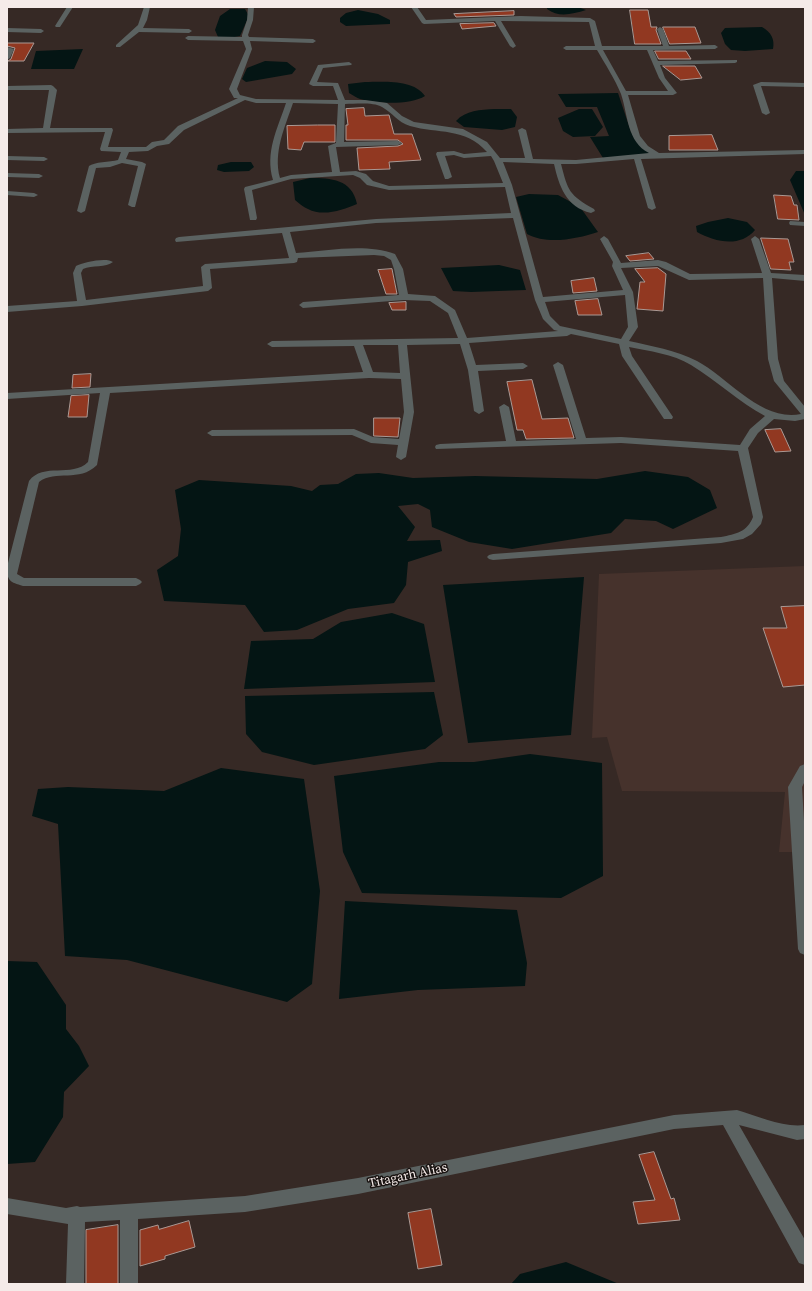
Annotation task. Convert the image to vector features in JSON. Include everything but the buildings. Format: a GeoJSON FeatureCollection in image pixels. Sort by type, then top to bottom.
{"type":"FeatureCollection","features":[{"type":"Feature","properties":{"kind":"street"},"geometry":{"type":"LineString","coordinates":[[58,26],[70,7]]}},
{"type":"Feature","properties":{"kind":"street"},"geometry":{"type":"LineString","coordinates":[[118,46],[138,30],[146,18],[147,7]]}},
{"type":"Feature","properties":{"kind":"street"},"geometry":{"type":"LineString","coordinates":[[251,7],[250,20],[245,35],[249,49],[233,89],[237,96],[256,101],[342,101],[384,105],[399,118],[412,124],[460,131],[484,144],[495,157],[508,185],[539,300],[546,317],[557,328],[676,355],[694,363],[755,407],[772,416],[795,418],[805,416]]}},
{"type":"Feature","properties":{"kind":"street"},"geometry":{"type":"LineString","coordinates":[[414,7],[424,22],[497,19],[592,21],[599,48],[624,93],[636,136],[645,148],[658,155]]}},
{"type":"Feature","properties":{"kind":"street"},"geometry":{"type":"LineString","coordinates":[[497,19],[513,46]]}},
{"type":"Feature","properties":{"kind":"street"},"geometry":{"type":"LineString","coordinates":[[660,29],[667,48]]}},
{"type":"Feature","properties":{"kind":"street"},"geometry":{"type":"LineString","coordinates":[[7,30],[41,31]]}},
{"type":"Feature","properties":{"kind":"street"},"geometry":{"type":"LineString","coordinates":[[138,30],[188,35],[196,41],[313,40]]}},
{"type":"Feature","properties":{"kind":"street"},"geometry":{"type":"LineString","coordinates":[[566,48],[715,47]]}},
{"type":"Feature","properties":{"kind":"street"},"geometry":{"type":"LineString","coordinates":[[624,93],[673,93],[662,78],[649,48]]}},
{"type":"Feature","properties":{"kind":"street"},"geometry":{"type":"LineString","coordinates":[[7,49],[11,49],[7,58]]}},
{"type":"Feature","properties":{"kind":"street"},"geometry":{"type":"LineString","coordinates":[[655,63],[735,62]]}},
{"type":"Feature","properties":{"kind":"street"},"geometry":{"type":"LineString","coordinates":[[340,144],[342,101],[336,84],[313,84],[320,66],[349,64]]}},
{"type":"Feature","properties":{"kind":"street"},"geometry":{"type":"LineString","coordinates":[[766,113],[757,85],[805,85]]}},
{"type":"Feature","properties":{"kind":"street"},"geometry":{"type":"LineString","coordinates":[[7,88],[51,87],[53,90],[46,130]]}},
{"type":"Feature","properties":{"kind":"street"},"geometry":{"type":"LineString","coordinates":[[7,131],[109,130],[104,149],[148,149],[155,144],[166,142],[181,128],[244,98]]}},
{"type":"Feature","properties":{"kind":"street"},"geometry":{"type":"LineString","coordinates":[[277,180],[273,166],[276,148],[290,102]]}},
{"type":"Feature","properties":{"kind":"street"},"geometry":{"type":"LineString","coordinates":[[522,130],[530,161]]}},
{"type":"Feature","properties":{"kind":"street"},"geometry":{"type":"LineString","coordinates":[[336,174],[332,146],[340,144],[398,143]]}},
{"type":"Feature","properties":{"kind":"street"},"geometry":{"type":"LineString","coordinates":[[121,161],[126,150]]}},
{"type":"Feature","properties":{"kind":"street"},"geometry":{"type":"LineString","coordinates":[[448,177],[440,154],[454,153],[464,156],[495,157],[530,161],[576,162],[658,155],[805,152]]}},
{"type":"Feature","properties":{"kind":"street"},"geometry":{"type":"LineString","coordinates":[[637,157],[652,208]]}},
{"type":"Feature","properties":{"kind":"street"},"geometry":{"type":"LineString","coordinates":[[7,158],[44,159]]}},
{"type":"Feature","properties":{"kind":"street"},"geometry":{"type":"LineString","coordinates":[[81,211],[93,166],[110,165],[121,161],[142,164],[132,205]]}},
{"type":"Feature","properties":{"kind":"street"},"geometry":{"type":"LineString","coordinates":[[557,162],[564,192],[574,201],[591,211]]}},
{"type":"Feature","properties":{"kind":"street"},"geometry":{"type":"LineString","coordinates":[[253,218],[248,189],[291,177],[353,173],[363,176],[370,183],[389,188],[508,185]]}},
{"type":"Feature","properties":{"kind":"street"},"geometry":{"type":"LineString","coordinates":[[7,175],[39,176]]}},
{"type":"Feature","properties":{"kind":"street"},"geometry":{"type":"LineString","coordinates":[[7,193],[34,195]]}},
{"type":"Feature","properties":{"kind":"street"},"geometry":{"type":"LineString","coordinates":[[179,240],[237,236],[384,221],[516,215]]}},
{"type":"Feature","properties":{"kind":"street"},"geometry":{"type":"LineString","coordinates":[[793,224],[805,224]]}},
{"type":"Feature","properties":{"kind":"street"},"geometry":{"type":"LineString","coordinates":[[7,308],[82,303],[208,288],[205,268],[294,260],[285,230]]}},
{"type":"Feature","properties":{"kind":"street"},"geometry":{"type":"LineString","coordinates":[[604,239],[617,262],[616,266],[629,292],[633,327],[623,343],[627,356],[668,417]]}},
{"type":"Feature","properties":{"kind":"street"},"geometry":{"type":"LineString","coordinates":[[756,239],[767,275],[773,359],[779,381],[805,413]]}},
{"type":"Feature","properties":{"kind":"street"},"geometry":{"type":"LineString","coordinates":[[293,256],[374,252],[392,255],[396,260],[404,297]]}},
{"type":"Feature","properties":{"kind":"street"},"geometry":{"type":"LineString","coordinates":[[82,303],[77,273],[79,268],[85,265],[109,262]]}},
{"type":"Feature","properties":{"kind":"street"},"geometry":{"type":"LineString","coordinates":[[616,266],[658,263],[664,264],[689,277],[767,275],[805,278]]}},
{"type":"Feature","properties":{"kind":"street"},"geometry":{"type":"LineString","coordinates":[[539,300],[629,292]]}},
{"type":"Feature","properties":{"kind":"street"},"geometry":{"type":"LineString","coordinates":[[303,305],[404,297],[432,298],[452,312],[473,368],[479,411]]}},
{"type":"Feature","properties":{"kind":"street"},"geometry":{"type":"LineString","coordinates":[[272,344],[464,341],[578,332]]}},
{"type":"Feature","properties":{"kind":"street"},"geometry":{"type":"LineString","coordinates":[[357,342],[369,375]]}},
{"type":"Feature","properties":{"kind":"street"},"geometry":{"type":"LineString","coordinates":[[401,457],[409,412],[402,343]]}},
{"type":"Feature","properties":{"kind":"street"},"geometry":{"type":"LineString","coordinates":[[473,368],[523,366]]}},
{"type":"Feature","properties":{"kind":"street"},"geometry":{"type":"LineString","coordinates":[[558,366],[582,442]]}},
{"type":"Feature","properties":{"kind":"street"},"geometry":{"type":"LineString","coordinates":[[7,396],[369,375],[405,376]]}},
{"type":"Feature","properties":{"kind":"street"},"geometry":{"type":"LineString","coordinates":[[106,390],[91,467],[82,471],[41,476],[34,481],[11,574],[13,578],[23,582],[136,582]]}},
{"type":"Feature","properties":{"kind":"street"},"geometry":{"type":"LineString","coordinates":[[504,407],[512,444]]}},
{"type":"Feature","properties":{"kind":"street"},"geometry":{"type":"LineString","coordinates":[[493,557],[720,540],[749,533],[756,526],[758,517],[744,448],[754,432],[772,416]]}},
{"type":"Feature","properties":{"kind":"street"},"geometry":{"type":"LineString","coordinates":[[212,433],[354,432],[371,440],[403,442]]}},
{"type":"Feature","properties":{"kind":"street"},"geometry":{"type":"LineString","coordinates":[[440,447],[621,440],[744,448]]}},
{"type":"Feature","properties":{"kind":"street"},"geometry":{"type":"LineString","coordinates":[[805,769],[795,787],[805,949]]}},
{"type":"Feature","properties":{"kind":"street","name":"Titagarh Alias"},"geometry":{"type":"LineString","coordinates":[[7,1206],[66,1216],[76,1214],[245,1204],[343,1188],[674,1122],[737,1117],[786,1131],[797,1133],[805,1132]]}},
{"type":"Feature","properties":{"kind":"street"},"geometry":{"type":"LineString","coordinates":[[727,1118],[805,1257]]}},
{"type":"Feature","properties":{"kind":"street"},"geometry":{"type":"LineString","coordinates":[[129,1211],[129,1284]]}},
{"type":"Feature","properties":{"kind":"street"},"geometry":{"type":"LineString","coordinates":[[75,1284],[76,1214]]}},
{"type":"Feature","properties":{"kind":"shaded area"},"geometry":{"type":"Polygon","coordinates":[[[547,7],[578,7],[586,10],[571,14],[556,14],[547,9],[547,7]]]}},
{"type":"Feature","properties":{"kind":"shaded area"},"geometry":{"type":"Polygon","coordinates":[[[230,9],[245,9],[249,16],[240,36],[229,38],[218,37],[215,30],[220,16],[230,9]]]}},
{"type":"Feature","properties":{"kind":"shaded area"},"geometry":{"type":"Polygon","coordinates":[[[358,10],[378,14],[390,20],[390,24],[346,26],[340,22],[340,18],[346,13],[358,10]]]}},
{"type":"Feature","properties":{"kind":"shaded area"},"geometry":{"type":"Polygon","coordinates":[[[762,27],[772,36],[773,49],[745,51],[731,50],[725,44],[721,33],[725,28],[762,27]]]}},
{"type":"Feature","properties":{"kind":"shaded area"},"geometry":{"type":"Polygon","coordinates":[[[83,49],[74,69],[31,69],[36,51],[83,49]]]}},
{"type":"Feature","properties":{"kind":"shaded area"},"geometry":{"type":"Polygon","coordinates":[[[265,61],[287,62],[296,69],[292,74],[246,82],[242,79],[247,68],[265,61]]]}},
{"type":"Feature","properties":{"kind":"shaded area"},"geometry":{"type":"Polygon","coordinates":[[[365,82],[406,84],[420,91],[425,96],[411,101],[384,103],[360,99],[349,93],[348,84],[365,82]]]}},
{"type":"Feature","properties":{"kind":"shaded area"},"geometry":{"type":"Polygon","coordinates":[[[618,93],[631,132],[653,154],[603,158],[590,137],[609,136],[597,107],[566,107],[558,94],[618,93]]]}},
{"type":"Feature","properties":{"kind":"shaded area"},"geometry":{"type":"Polygon","coordinates":[[[511,109],[517,117],[515,127],[502,130],[464,127],[456,121],[460,117],[469,113],[479,110],[511,109]]]}},
{"type":"Feature","properties":{"kind":"shaded area"},"geometry":{"type":"Polygon","coordinates":[[[579,109],[592,109],[603,127],[595,136],[573,137],[563,131],[558,118],[579,109]]]}},
{"type":"Feature","properties":{"kind":"shaded area"},"geometry":{"type":"Polygon","coordinates":[[[231,162],[251,162],[254,167],[249,171],[224,172],[217,170],[218,165],[231,162]]]}},
{"type":"Feature","properties":{"kind":"shaded area"},"geometry":{"type":"Polygon","coordinates":[[[796,171],[805,171],[805,215],[790,180],[796,171]]]}},
{"type":"Feature","properties":{"kind":"shaded area"},"geometry":{"type":"Polygon","coordinates":[[[310,178],[340,182],[350,189],[357,204],[326,213],[306,208],[295,200],[293,182],[310,178]]]}},
{"type":"Feature","properties":{"kind":"shaded area"},"geometry":{"type":"Polygon","coordinates":[[[529,194],[558,195],[580,207],[598,232],[562,240],[544,239],[527,234],[516,197],[529,194]]]}},
{"type":"Feature","properties":{"kind":"shaded area"},"geometry":{"type":"Polygon","coordinates":[[[728,218],[747,222],[755,230],[749,236],[742,239],[727,242],[704,236],[697,232],[696,226],[728,218]]]}},
{"type":"Feature","properties":{"kind":"shaded area"},"geometry":{"type":"Polygon","coordinates":[[[499,265],[520,270],[526,290],[471,292],[453,291],[441,268],[499,265]]]}},
{"type":"Feature","properties":{"kind":"shaded area"},"geometry":{"type":"Polygon","coordinates":[[[645,471],[688,477],[710,490],[717,508],[673,529],[656,521],[625,519],[611,533],[512,549],[469,542],[432,527],[430,510],[418,504],[398,506],[415,527],[407,541],[440,540],[442,551],[408,562],[406,585],[394,603],[348,609],[297,630],[264,632],[245,605],[164,601],[157,570],[178,556],[181,529],[175,490],[199,480],[291,486],[312,491],[320,485],[338,484],[356,474],[379,473],[413,478],[475,476],[597,479],[645,471]]]}},
{"type":"Feature","properties":{"kind":"shaded area"},"geometry":{"type":"Polygon","coordinates":[[[805,566],[805,852],[779,852],[785,792],[622,791],[607,737],[592,738],[599,574],[805,566]]]}},
{"type":"Feature","properties":{"kind":"shaded area"},"geometry":{"type":"Polygon","coordinates":[[[584,577],[571,735],[468,743],[443,585],[584,577]]]}},
{"type":"Feature","properties":{"kind":"shaded area"},"geometry":{"type":"Polygon","coordinates":[[[392,613],[424,624],[435,682],[244,689],[251,641],[313,639],[341,622],[392,613]]]}},
{"type":"Feature","properties":{"kind":"shaded area"},"geometry":{"type":"Polygon","coordinates":[[[434,692],[443,735],[425,749],[314,765],[262,752],[246,734],[245,696],[434,692]]]}},
{"type":"Feature","properties":{"kind":"shaded area"},"geometry":{"type":"Polygon","coordinates":[[[530,754],[602,763],[603,876],[561,898],[362,893],[343,852],[334,776],[439,762],[474,762],[530,754]]]}},
{"type":"Feature","properties":{"kind":"shaded area"},"geometry":{"type":"Polygon","coordinates":[[[221,768],[304,779],[320,891],[312,984],[287,1002],[127,960],[65,956],[58,824],[32,816],[38,789],[68,787],[164,791],[221,768]]]}},
{"type":"Feature","properties":{"kind":"shaded area"},"geometry":{"type":"Polygon","coordinates":[[[345,901],[517,910],[527,963],[525,986],[418,990],[339,999],[345,901]]]}},
{"type":"Feature","properties":{"kind":"shaded area"},"geometry":{"type":"Polygon","coordinates":[[[7,961],[37,962],[66,1005],[66,1029],[79,1046],[89,1066],[64,1092],[63,1117],[35,1162],[7,1164],[7,961]]]}},
{"type":"Feature","properties":{"kind":"shaded area"},"geometry":{"type":"Polygon","coordinates":[[[566,1262],[619,1284],[511,1284],[520,1274],[566,1262]]]}}]}
